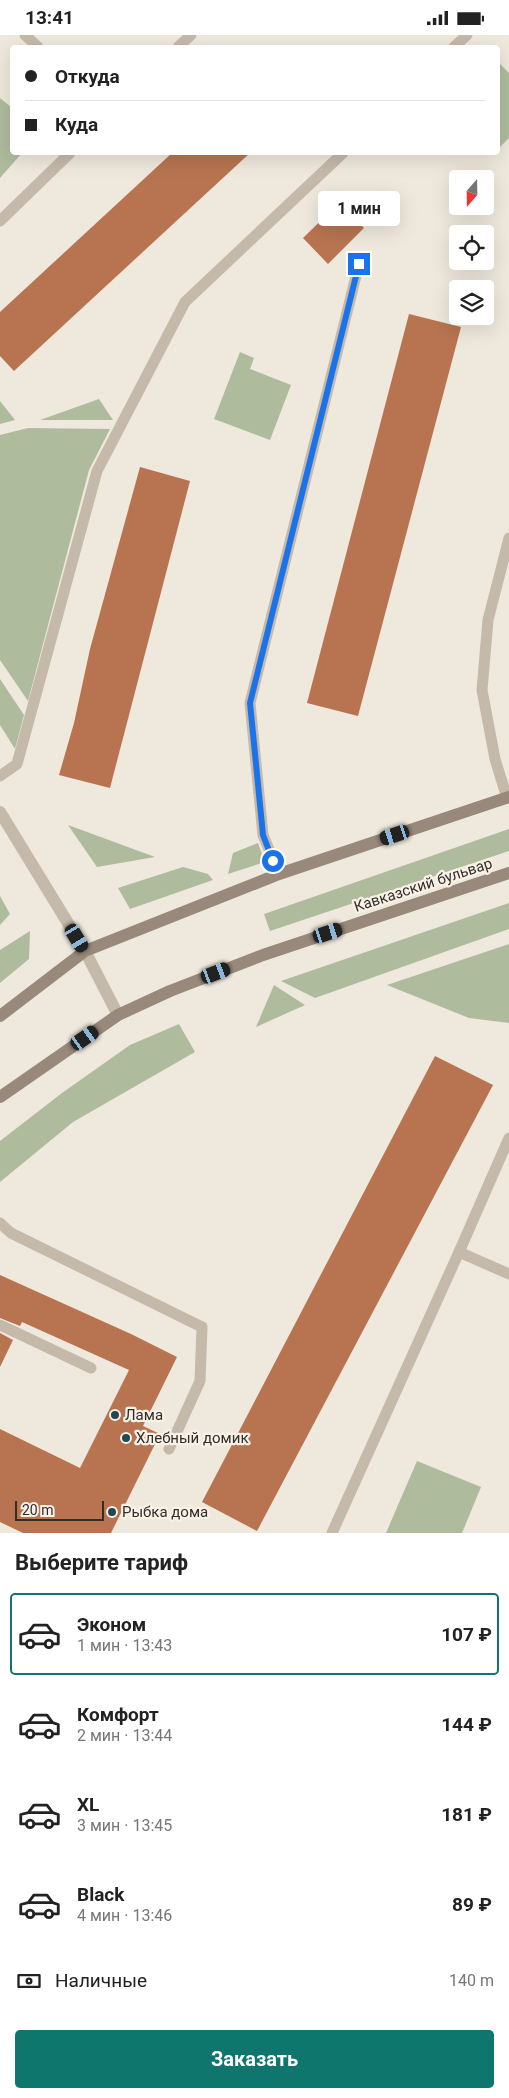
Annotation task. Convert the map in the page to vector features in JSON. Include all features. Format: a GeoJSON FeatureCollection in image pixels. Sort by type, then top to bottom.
{"type":"FeatureCollection","features":[{"type":"Feature","properties":{"kind":"main road"},"geometry":{"type":"LineString","coordinates":[[0,1016],[85,951],[278,874],[508,797]]}},
{"type":"Feature","properties":{"kind":"main road","name":"Кавказский бульвар"},"geometry":{"type":"LineString","coordinates":[[0,1097],[118,1015],[170,991],[263,955],[509,873]]}},
{"type":"Feature","properties":{"kind":"street"},"geometry":{"type":"LineString","coordinates":[[0,812],[85,951],[118,1015]]}},
{"type":"Feature","properties":{"kind":"lane"},"geometry":{"type":"LineString","coordinates":[[24,35],[36,45]]}},
{"type":"Feature","properties":{"kind":"lane"},"geometry":{"type":"LineString","coordinates":[[180,45],[191,35]]}},
{"type":"Feature","properties":{"kind":"lane"},"geometry":{"type":"LineString","coordinates":[[456,45],[468,35]]}},
{"type":"Feature","properties":{"kind":"lane"},"geometry":{"type":"LineString","coordinates":[[0,221],[68,155]]}},
{"type":"Feature","properties":{"kind":"lane"},"geometry":{"type":"LineString","coordinates":[[0,776],[17,764],[98,471],[185,302],[341,155]]}},
{"type":"Feature","properties":{"kind":"lane"},"geometry":{"type":"LineString","coordinates":[[278,874],[263,835],[250,703],[359,264]]}},
{"type":"Feature","properties":{"kind":"lane"},"geometry":{"type":"LineString","coordinates":[[508,797],[494,759],[482,690],[488,620],[509,538]]}},
{"type":"Feature","properties":{"kind":"lane"},"geometry":{"type":"LineString","coordinates":[[332,1533],[509,1138]]}},
{"type":"Feature","properties":{"kind":"lane"},"geometry":{"type":"LineString","coordinates":[[0,1223],[11,1233],[202,1327],[200,1381],[169,1449]]}},
{"type":"Feature","properties":{"kind":"lane"},"geometry":{"type":"LineString","coordinates":[[459,1251],[509,1274]]}},
{"type":"Feature","properties":{"kind":"lane"},"geometry":{"type":"LineString","coordinates":[[0,1325],[91,1368]]}},
{"type":"Feature","properties":{"kind":"green space"},"geometry":{"type":"Polygon","coordinates":[[[500,64],[509,73],[509,138],[500,147],[500,64]]]}},
{"type":"Feature","properties":{"kind":"green space"},"geometry":{"type":"Polygon","coordinates":[[[0,98],[10,106],[10,155],[20,155],[0,178],[0,98]]]}},
{"type":"Feature","properties":{"kind":"green space"},"geometry":{"type":"Polygon","coordinates":[[[240,352],[254,358],[250,369],[291,385],[270,440],[214,419],[240,352]]]}},
{"type":"Feature","properties":{"kind":"green space"},"geometry":{"type":"Polygon","coordinates":[[[99,399],[113,420],[40,420],[99,399]]]}},
{"type":"Feature","properties":{"kind":"green space"},"geometry":{"type":"Polygon","coordinates":[[[0,401],[15,420],[0,424],[0,401]]]}},
{"type":"Feature","properties":{"kind":"green space"},"geometry":{"type":"Polygon","coordinates":[[[28,428],[110,429],[89,470],[28,701],[0,660],[0,435],[28,428]]]}},
{"type":"Feature","properties":{"kind":"green space"},"geometry":{"type":"Polygon","coordinates":[[[0,679],[24,715],[15,749],[0,725],[0,679]]]}},
{"type":"Feature","properties":{"kind":"green space"},"geometry":{"type":"Polygon","coordinates":[[[68,825],[155,857],[97,867],[68,825]]]}},
{"type":"Feature","properties":{"kind":"green space"},"geometry":{"type":"Polygon","coordinates":[[[509,829],[509,851],[270,931],[264,914],[509,829]]]}},
{"type":"Feature","properties":{"kind":"green space"},"geometry":{"type":"Polygon","coordinates":[[[258,843],[265,862],[228,874],[233,853],[258,843]]]}},
{"type":"Feature","properties":{"kind":"green space"},"geometry":{"type":"Polygon","coordinates":[[[183,867],[208,874],[213,880],[130,909],[118,888],[183,867]]]}},
{"type":"Feature","properties":{"kind":"green space"},"geometry":{"type":"Polygon","coordinates":[[[0,896],[10,914],[0,925],[0,896]]]}},
{"type":"Feature","properties":{"kind":"green space"},"geometry":{"type":"Polygon","coordinates":[[[509,903],[509,929],[315,998],[281,981],[509,903]]]}},
{"type":"Feature","properties":{"kind":"green space"},"geometry":{"type":"Polygon","coordinates":[[[30,931],[29,959],[0,983],[0,950],[30,931]]]}},
{"type":"Feature","properties":{"kind":"green space"},"geometry":{"type":"Polygon","coordinates":[[[509,944],[509,1023],[469,1018],[387,985],[509,944]]]}},
{"type":"Feature","properties":{"kind":"green space"},"geometry":{"type":"Polygon","coordinates":[[[274,985],[305,1005],[256,1027],[274,985]]]}},
{"type":"Feature","properties":{"kind":"green space"},"geometry":{"type":"Polygon","coordinates":[[[179,1024],[195,1052],[73,1122],[0,1182],[0,1141],[62,1093],[130,1045],[179,1024]]]}},
{"type":"Feature","properties":{"kind":"green space"},"geometry":{"type":"Polygon","coordinates":[[[417,1461],[481,1487],[462,1533],[386,1533],[417,1461]]]}},
{"type":"Feature","properties":{"kind":"building"},"geometry":{"type":"Polygon","coordinates":[[[170,155],[248,155],[14,371],[0,356],[0,312],[170,155]]]}},
{"type":"Feature","properties":{"kind":"building"},"geometry":{"type":"Polygon","coordinates":[[[339,203],[364,228],[328,264],[303,238],[339,203]]]}},
{"type":"Feature","properties":{"kind":"building"},"geometry":{"type":"Polygon","coordinates":[[[409,314],[461,327],[358,716],[307,703],[409,314]]]}},
{"type":"Feature","properties":{"kind":"building"},"geometry":{"type":"Polygon","coordinates":[[[140,467],[190,481],[110,788],[59,775],[74,723],[90,649],[140,467]]]}},
{"type":"Feature","properties":{"kind":"building"},"geometry":{"type":"Polygon","coordinates":[[[435,1056],[493,1085],[257,1531],[202,1502],[435,1056]]]}},
{"type":"Feature","properties":{"kind":"building"},"geometry":{"type":"Polygon","coordinates":[[[0,1275],[131,1334],[177,1357],[143,1426],[160,1434],[111,1533],[23,1533],[0,1522],[0,1429],[80,1468],[129,1370],[22,1322],[20,1326],[0,1318],[0,1275]]]}},
{"type":"Feature","properties":{"kind":"building"},"geometry":{"type":"Polygon","coordinates":[[[0,1333],[13,1340],[0,1367],[0,1333]]]}},
{"type":"Feature","properties":{"kind":"place","name":"Лама"},"geometry":{"type":"Point","coordinates":[115,1415]}},
{"type":"Feature","properties":{"kind":"place","name":"Хлебный домик"},"geometry":{"type":"Point","coordinates":[126,1438]}},
{"type":"Feature","properties":{"kind":"place","name":"Рыбка дома"},"geometry":{"type":"Point","coordinates":[112,1512]}},
{"type":"Feature","properties":{"kind":"route"},"geometry":{"type":"LineString","coordinates":[[273,861],[263,835],[250,703],[359,264]]}}]}
